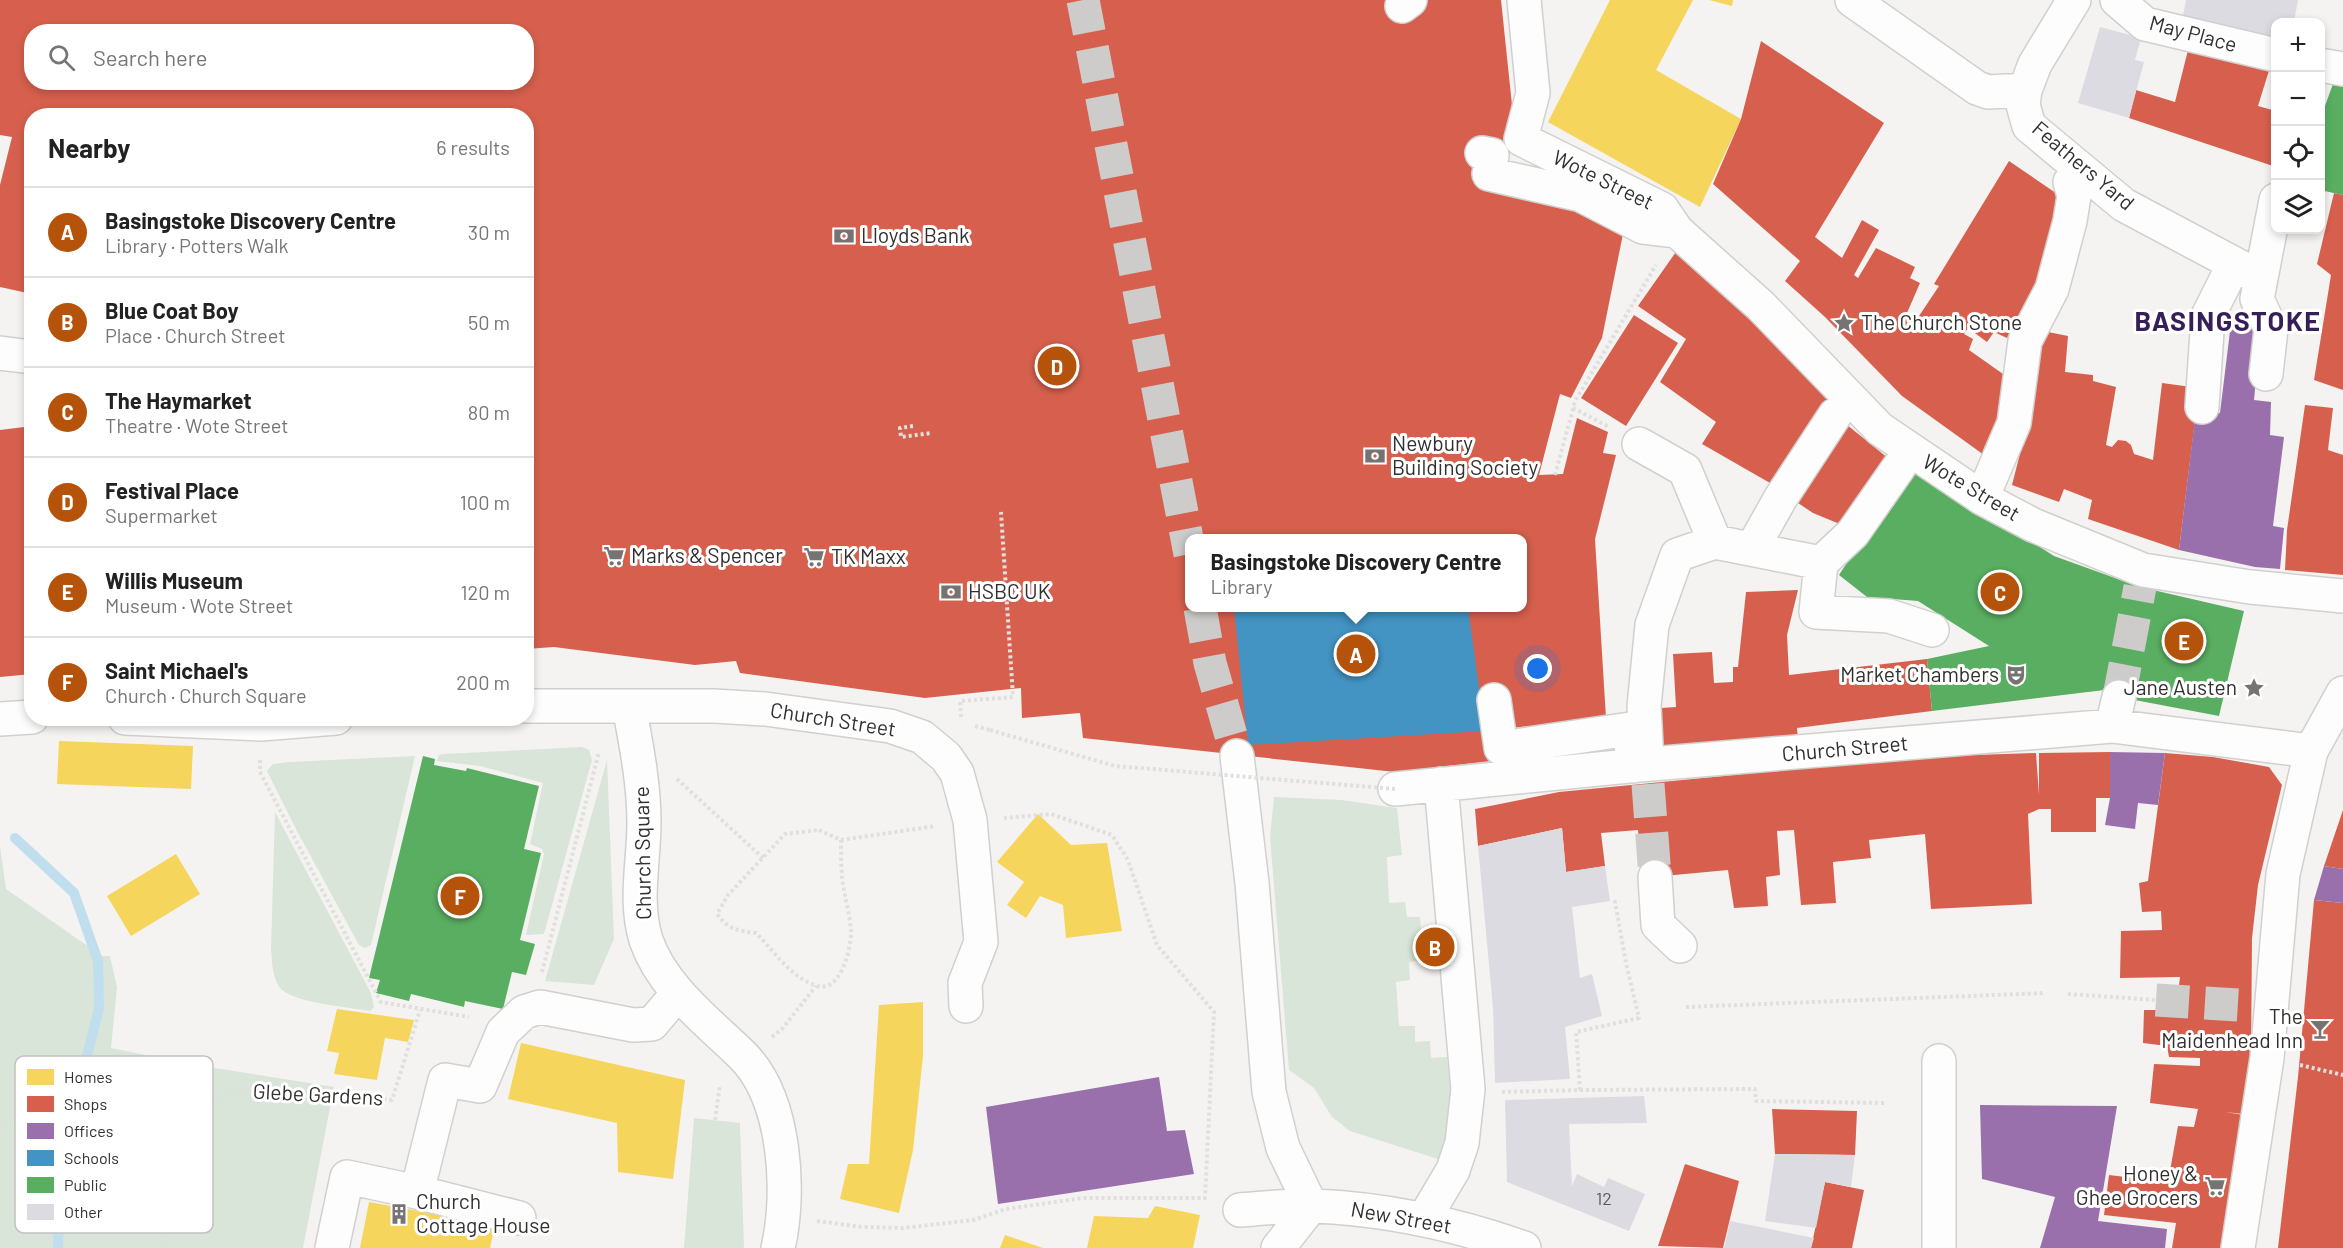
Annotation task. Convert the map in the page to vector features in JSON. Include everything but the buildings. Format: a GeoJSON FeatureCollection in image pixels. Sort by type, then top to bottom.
{"type":"FeatureCollection","features":[{"type":"Feature","properties":{"kind":"street","name":"Wote Street"},"geometry":{"type":"LineString","coordinates":[[1524,0],[1533,93],[1521,139],[1662,209],[1677,231],[1761,306],[1880,429],[1982,498],[2141,578],[2343,596]]}},
{"type":"Feature","properties":{"kind":"street"},"geometry":{"type":"LineString","coordinates":[[1852,0],[1977,88],[1988,92],[2025,90],[2035,64],[2074,0]]}},
{"type":"Feature","properties":{"kind":"street","name":"May Place"},"geometry":{"type":"LineString","coordinates":[[2117,0],[2145,24],[2271,54]]}},
{"type":"Feature","properties":{"kind":"street"},"geometry":{"type":"LineString","coordinates":[[2325,66],[2343,69]]}},
{"type":"Feature","properties":{"kind":"street","name":"Feathers Yard"},"geometry":{"type":"LineString","coordinates":[[2025,90],[2023,105],[2029,126],[2083,182],[2248,271]]}},
{"type":"Feature","properties":{"kind":"street","name":"Wote Street"},"geometry":{"type":"LineString","coordinates":[[1482,153],[1492,155],[1489,174],[1581,195],[1639,226],[1677,231]]}},
{"type":"Feature","properties":{"kind":"street"},"geometry":{"type":"LineString","coordinates":[[2057,312],[2070,279],[2083,182]]}},
{"type":"Feature","properties":{"kind":"street"},"geometry":{"type":"LineString","coordinates":[[1982,498],[2014,423],[2025,341],[2052,290],[2070,221],[2074,196],[2083,182]]}},
{"type":"Feature","properties":{"kind":"street"},"geometry":{"type":"LineString","coordinates":[[2202,406],[2208,316],[2248,271],[2271,213]]}},
{"type":"Feature","properties":{"kind":"street"},"geometry":{"type":"LineString","coordinates":[[2248,271],[2257,299],[2271,329],[2266,374]]}},
{"type":"Feature","properties":{"kind":"street"},"geometry":{"type":"LineString","coordinates":[[0,353],[24,356]]}},
{"type":"Feature","properties":{"kind":"street"},"geometry":{"type":"LineString","coordinates":[[1752,549],[1780,499],[1835,415]]}},
{"type":"Feature","properties":{"kind":"street"},"geometry":{"type":"LineString","coordinates":[[1639,444],[1685,470],[1715,542]]}},
{"type":"Feature","properties":{"kind":"street"},"geometry":{"type":"LineString","coordinates":[[1899,467],[1854,533],[1821,563],[1816,612],[1888,616],[1932,630]]}},
{"type":"Feature","properties":{"kind":"street"},"geometry":{"type":"LineString","coordinates":[[1640,765],[1652,625],[1677,555],[1715,542],[1821,563]]}},
{"type":"Feature","properties":{"kind":"street"},"geometry":{"type":"LineString","coordinates":[[2238,1248],[2267,1058],[2262,1007],[2283,874],[2307,766],[2343,693]]}},
{"type":"Feature","properties":{"kind":"street"},"geometry":{"type":"LineString","coordinates":[[1494,700],[1501,748],[1629,729],[1640,765]]}},
{"type":"Feature","properties":{"kind":"street","name":"Church Street"},"geometry":{"type":"LineString","coordinates":[[534,706],[714,705],[765,709],[890,726],[922,737],[946,757],[957,773],[970,820],[981,942],[966,983],[966,1006]]}},
{"type":"Feature","properties":{"kind":"street","name":"Church Square"},"geometry":{"type":"LineString","coordinates":[[629,706],[641,779],[644,824],[639,879],[646,939],[656,961],[678,993],[742,1055],[761,1080],[774,1114],[782,1156],[783,1218],[778,1248]]}},
{"type":"Feature","properties":{"kind":"street","name":"Church Street"},"geometry":{"type":"LineString","coordinates":[[1395,789],[1640,765],[2116,711],[2307,766]]}},
{"type":"Feature","properties":{"kind":"street"},"geometry":{"type":"LineString","coordinates":[[0,719],[24,718]]}},
{"type":"Feature","properties":{"kind":"street"},"geometry":{"type":"LineString","coordinates":[[1237,756],[1252,883],[1269,1092],[1283,1148],[1311,1206],[1278,1248]]}},
{"type":"Feature","properties":{"kind":"street"},"geometry":{"type":"LineString","coordinates":[[1424,1219],[1453,1170],[1462,1143],[1468,1089],[1441,784]]}},
{"type":"Feature","properties":{"kind":"street"},"geometry":{"type":"LineString","coordinates":[[1655,877],[1654,896],[1658,925],[1680,946]]}},
{"type":"Feature","properties":{"kind":"street"},"geometry":{"type":"LineString","coordinates":[[417,1192],[445,1080],[480,1086],[503,1032],[525,1012],[540,1007],[633,1025],[652,1023],[678,993]]}},
{"type":"Feature","properties":{"kind":"street"},"geometry":{"type":"LineString","coordinates":[[1939,1061],[1939,1248]]}},
{"type":"Feature","properties":{"kind":"street"},"geometry":{"type":"LineString","coordinates":[[332,1248],[347,1176],[519,1218]]}},
{"type":"Feature","properties":{"kind":"street","name":"New Street"},"geometry":{"type":"LineString","coordinates":[[1240,1210],[1311,1206],[1382,1211],[1424,1219],[1524,1248]]}},
{"type":"Feature","properties":{"kind":"path"},"geometry":{"type":"LineString","coordinates":[[1555,475],[1575,401],[1677,231]]}},
{"type":"Feature","properties":{"kind":"path"},"geometry":{"type":"LineString","coordinates":[[912,426],[900,428],[901,437],[932,433]]}},
{"type":"Feature","properties":{"kind":"path"},"geometry":{"type":"LineString","coordinates":[[961,717],[960,701],[1013,697],[1001,512]]}},
{"type":"Feature","properties":{"kind":"path"},"geometry":{"type":"LineString","coordinates":[[975,726],[1115,766],[1395,789]]}},
{"type":"Feature","properties":{"kind":"path"},"geometry":{"type":"LineString","coordinates":[[540,979],[600,749]]}},
{"type":"Feature","properties":{"kind":"path"},"geometry":{"type":"LineString","coordinates":[[260,755],[260,772],[381,1002],[473,1018]]}},
{"type":"Feature","properties":{"kind":"path"},"geometry":{"type":"LineString","coordinates":[[674,777],[763,858]]}},
{"type":"Feature","properties":{"kind":"path"},"geometry":{"type":"LineString","coordinates":[[814,1221],[862,1227],[903,1228],[973,1220],[1006,1209],[1083,1198],[1205,1198],[1214,1012],[1157,945],[1128,860],[1112,835],[1052,814],[997,818]]}},
{"type":"Feature","properties":{"kind":"path"},"geometry":{"type":"LineString","coordinates":[[841,840],[842,877],[851,933],[847,959],[837,980],[828,985],[816,986],[784,964],[756,933],[739,931],[723,923],[717,914],[728,895],[785,834],[819,830],[841,840],[940,825]]}},
{"type":"Feature","properties":{"kind":"path"},"geometry":{"type":"LineString","coordinates":[[765,1043],[782,1029],[816,986]]}},
{"type":"Feature","properties":{"kind":"path"},"geometry":{"type":"LineString","coordinates":[[1686,1007],[2044,993]]}},
{"type":"Feature","properties":{"kind":"path"},"geometry":{"type":"LineString","coordinates":[[2068,994],[2156,1000]]}},
{"type":"Feature","properties":{"kind":"path"},"geometry":{"type":"LineString","coordinates":[[1580,1090],[1576,1032],[1639,1018],[1639,1009]]}},
{"type":"Feature","properties":{"kind":"path","name":"Glebe Gardens"},"geometry":{"type":"LineString","coordinates":[[213,1098],[249,1089],[282,1094],[326,1091],[392,1100],[420,1010]]}},
{"type":"Feature","properties":{"kind":"path"},"geometry":{"type":"LineString","coordinates":[[2267,1058],[2343,1075]]}},
{"type":"Feature","properties":{"kind":"path"},"geometry":{"type":"LineString","coordinates":[[1496,1092],[1755,1089],[1756,1101],[1886,1103]]}},
{"type":"Feature","properties":{"kind":"path","name":"Glebe Gardens"},"geometry":{"type":"LineString","coordinates":[[0,1126],[15,1127]]}},
{"type":"Feature","properties":{"kind":"path","name":"Glebe Gardens"},"geometry":{"type":"LineString","coordinates":[[161,1233],[163,1248]]}},
{"type":"Feature","properties":{"kind":"green space"},"geometry":{"type":"Polygon","coordinates":[[[582,747],[589,750],[592,760],[544,934],[526,935],[544,854],[542,849],[530,844],[543,783],[480,766],[437,761],[439,755],[443,754],[582,747]]]}},
{"type":"Feature","properties":{"kind":"green space"},"geometry":{"type":"Polygon","coordinates":[[[415,756],[371,945],[365,948],[359,945],[267,771],[273,764],[289,762],[415,756]]]}},
{"type":"Feature","properties":{"kind":"green space"},"geometry":{"type":"Polygon","coordinates":[[[607,760],[614,939],[594,985],[545,981],[607,760]]]}},
{"type":"Feature","properties":{"kind":"green space"},"geometry":{"type":"Polygon","coordinates":[[[1274,797],[1341,800],[1397,808],[1402,855],[1387,857],[1389,903],[1405,902],[1407,917],[1420,917],[1423,960],[1409,962],[1410,980],[1396,982],[1399,1026],[1415,1026],[1415,1042],[1430,1041],[1431,1058],[1447,1057],[1451,1097],[1450,1122],[1438,1159],[1350,1131],[1332,1117],[1314,1088],[1289,1070],[1270,837],[1274,797]]]}},
{"type":"Feature","properties":{"kind":"green space"},"geometry":{"type":"Polygon","coordinates":[[[275,812],[371,993],[374,1007],[370,1011],[334,1006],[293,996],[284,991],[276,981],[271,948],[275,812]]]}},
{"type":"Feature","properties":{"kind":"green space"},"geometry":{"type":"Polygon","coordinates":[[[0,846],[6,889],[102,956],[110,956],[117,987],[111,1048],[150,1056],[15,1056],[15,1233],[213,1233],[213,1068],[334,1087],[303,1248],[0,1248],[0,846]]]}},
{"type":"Feature","properties":{"kind":"green space"},"geometry":{"type":"Polygon","coordinates":[[[694,1118],[740,1123],[744,1248],[684,1248],[694,1118]]]}},
{"type":"Feature","properties":{"kind":"waterway"},"geometry":{"type":"LineString","coordinates":[[15,838],[74,893],[98,961],[99,1008],[87,1056]]}},
{"type":"Feature","properties":{"kind":"waterway"},"geometry":{"type":"LineString","coordinates":[[58,1233],[58,1248]]}},
{"type":"Feature","properties":{"kind":"tunnel"},"geometry":{"type":"LineString","coordinates":[[1083,0],[1186,534]]}},
{"type":"Feature","properties":{"kind":"tunnel"},"geometry":{"type":"LineString","coordinates":[[2119,697],[2140,587]]}},
{"type":"Feature","properties":{"kind":"tunnel"},"geometry":{"type":"LineString","coordinates":[[1201,612],[1210,663],[1237,756]]}},
{"type":"Feature","properties":{"kind":"tunnel"},"geometry":{"type":"LineString","coordinates":[[1648,784],[1655,877]]}},
{"type":"Feature","properties":{"kind":"tunnel"},"geometry":{"type":"LineString","coordinates":[[2156,1000],[2253,1006]]}},
{"type":"Feature","properties":{"kind":"place","name":"Lloyds Bank"},"geometry":{"type":"Point","coordinates":[844,236]}},
{"type":"Feature","properties":{"kind":"place","name":"The Church Stone"},"geometry":{"type":"Point","coordinates":[1844,323]}},
{"type":"Feature","properties":{"kind":"place","name":"Festival Place"},"geometry":{"type":"Point","coordinates":[1057,366]}},
{"type":"Feature","properties":{"kind":"place","name":"Newbury Building Society"},"geometry":{"type":"Point","coordinates":[1375,456]}},
{"type":"Feature","properties":{"kind":"place","name":"Marks & Spencer"},"geometry":{"type":"Point","coordinates":[614,556]}},
{"type":"Feature","properties":{"kind":"place","name":"TK Maxx"},"geometry":{"type":"Point","coordinates":[814,557]}},
{"type":"Feature","properties":{"kind":"place","name":"HSBC UK"},"geometry":{"type":"Point","coordinates":[951,592]}},
{"type":"Feature","properties":{"kind":"place","name":"The Haymarket"},"geometry":{"type":"Point","coordinates":[2000,592]}},
{"type":"Feature","properties":{"kind":"place","name":"Willis Museum"},"geometry":{"type":"Point","coordinates":[2184,641]}},
{"type":"Feature","properties":{"kind":"place","name":"Basingstoke Discovery Centre"},"geometry":{"type":"Point","coordinates":[1356,654]}},
{"type":"Feature","properties":{"kind":"place","name":"Market Chambers"},"geometry":{"type":"Point","coordinates":[2016,675]}},
{"type":"Feature","properties":{"kind":"place","name":"Jane Austen"},"geometry":{"type":"Point","coordinates":[2254,688]}},
{"type":"Feature","properties":{"kind":"place","name":"Saint Michael's"},"geometry":{"type":"Point","coordinates":[460,896]}},
{"type":"Feature","properties":{"kind":"place","name":"Blue Coat Boy"},"geometry":{"type":"Point","coordinates":[1435,947]}},
{"type":"Feature","properties":{"kind":"place","name":"The Maidenhead Inn"},"geometry":{"type":"Point","coordinates":[2320,1029]}},
{"type":"Feature","properties":{"kind":"place","name":"Honey & Ghee Grocers"},"geometry":{"type":"Point","coordinates":[2215,1186]}},
{"type":"Feature","properties":{"kind":"place","name":"Church Cottage House"},"geometry":{"type":"Point","coordinates":[399,1214]}},
{"type":"Feature","properties":{"kind":"district","name":"BASINGSTOKE"},"geometry":{"type":"Point","coordinates":[2228,322]}}]}
